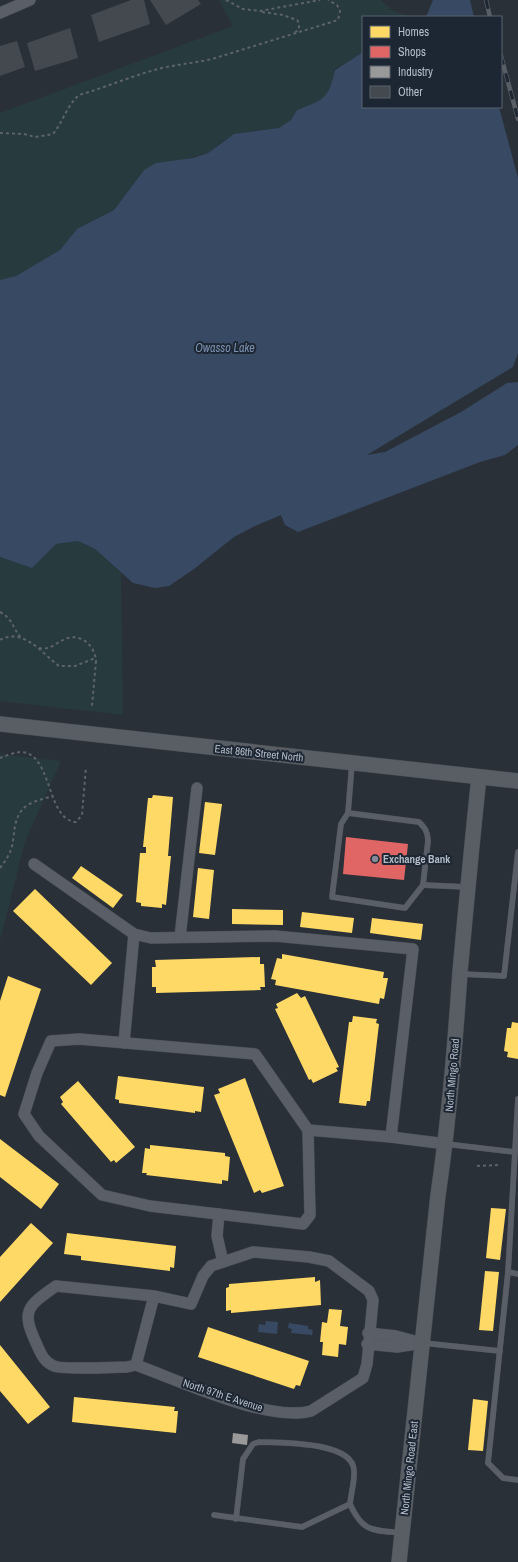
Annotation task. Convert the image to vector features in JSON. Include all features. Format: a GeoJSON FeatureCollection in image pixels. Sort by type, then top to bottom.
{"type":"FeatureCollection","features":[{"type":"Feature","properties":{"kind":"street"},"geometry":{"type":"LineString","coordinates":[[0,13],[30,0]]}},
{"type":"Feature","properties":{"kind":"street","name":"East 86th Street North"},"geometry":{"type":"LineString","coordinates":[[0,724],[518,781]]}},
{"type":"Feature","properties":{"kind":"street","name":"North Mingo Road"},"geometry":{"type":"LineString","coordinates":[[419,1373],[438,1195],[446,1144],[455,1054],[460,974],[479,777]]}},
{"type":"Feature","properties":{"kind":"street"},"geometry":{"type":"LineString","coordinates":[[180,937],[197,788]]}},
{"type":"Feature","properties":{"kind":"street"},"geometry":{"type":"LineString","coordinates":[[34,864],[134,934],[151,938],[275,936],[413,949],[391,1137]]}},
{"type":"Feature","properties":{"kind":"street"},"geometry":{"type":"LineString","coordinates":[[124,1043],[134,934]]}},
{"type":"Feature","properties":{"kind":"street"},"geometry":{"type":"LineString","coordinates":[[79,1039],[255,1054],[308,1130],[310,1215],[303,1224],[150,1206],[102,1195],[39,1136],[24,1114],[37,1073],[51,1041],[79,1039]]}},
{"type":"Feature","properties":{"kind":"street"},"geometry":{"type":"LineString","coordinates":[[308,1130],[391,1137],[446,1144]]}},
{"type":"Feature","properties":{"kind":"street"},"geometry":{"type":"LineString","coordinates":[[219,1214],[217,1236],[223,1262]]}},
{"type":"Feature","properties":{"kind":"street","name":"North 97th E Avenue"},"geometry":{"type":"LineString","coordinates":[[253,1252],[309,1257],[329,1261],[369,1291],[373,1300],[368,1339],[367,1364],[363,1378],[311,1411],[301,1414],[258,1409],[136,1365],[127,1367],[55,1366],[44,1360],[28,1327],[27,1316],[35,1301],[56,1286],[154,1296],[191,1304],[203,1276],[211,1266],[253,1252]]}},
{"type":"Feature","properties":{"kind":"street"},"geometry":{"type":"LineString","coordinates":[[136,1365],[154,1296]]}},
{"type":"Feature","properties":{"kind":"street"},"geometry":{"type":"LineString","coordinates":[[368,1339],[397,1347],[423,1343]]}},
{"type":"Feature","properties":{"kind":"street","name":"North Mingo Road East"},"geometry":{"type":"LineString","coordinates":[[399,1562],[419,1373]]}},
{"type":"Feature","properties":{"kind":"lane"},"geometry":{"type":"LineString","coordinates":[[348,813],[419,822],[424,827],[428,834],[428,841],[423,885],[405,908],[332,897],[341,824],[348,813],[352,763]]}},
{"type":"Feature","properties":{"kind":"lane"},"geometry":{"type":"LineString","coordinates":[[460,974],[504,976],[518,852]]}},
{"type":"Feature","properties":{"kind":"lane"},"geometry":{"type":"LineString","coordinates":[[423,885],[468,887]]}},
{"type":"Feature","properties":{"kind":"lane"},"geometry":{"type":"LineString","coordinates":[[518,1099],[508,1272],[488,1463],[503,1478],[518,1480]]}},
{"type":"Feature","properties":{"kind":"lane"},"geometry":{"type":"LineString","coordinates":[[446,1144],[515,1152]]}},
{"type":"Feature","properties":{"kind":"lane"},"geometry":{"type":"LineString","coordinates":[[508,1272],[518,1274]]}},
{"type":"Feature","properties":{"kind":"lane"},"geometry":{"type":"LineString","coordinates":[[423,1343],[500,1351]]}},
{"type":"Feature","properties":{"kind":"lane"},"geometry":{"type":"LineString","coordinates":[[236,1519],[243,1459],[253,1444],[259,1442],[305,1443],[344,1453],[351,1460],[354,1469],[350,1504],[354,1514],[368,1529],[402,1533]]}},
{"type":"Feature","properties":{"kind":"lane"},"geometry":{"type":"LineString","coordinates":[[214,1515],[236,1519],[302,1526],[350,1504]]}},
{"type":"Feature","properties":{"kind":"path"},"geometry":{"type":"LineString","coordinates":[[226,0],[243,9],[284,15],[297,20],[299,23],[299,29],[290,36]]}},
{"type":"Feature","properties":{"kind":"path"},"geometry":{"type":"LineString","coordinates":[[260,11],[320,0]]}},
{"type":"Feature","properties":{"kind":"path"},"geometry":{"type":"LineString","coordinates":[[0,133],[14,133],[35,137],[53,134],[61,125],[72,100],[79,95],[164,68],[193,64],[290,36],[338,20],[341,14],[340,10],[337,5],[328,0]]}},
{"type":"Feature","properties":{"kind":"path"},"geometry":{"type":"LineString","coordinates":[[0,612],[10,618],[14,630],[21,638],[38,648],[59,666],[75,666],[88,660],[96,661]]}},
{"type":"Feature","properties":{"kind":"path"},"geometry":{"type":"LineString","coordinates":[[0,640],[5,637],[21,638]]}},
{"type":"Feature","properties":{"kind":"path"},"geometry":{"type":"LineString","coordinates":[[38,648],[50,648],[68,638],[82,639],[93,648],[96,661],[92,706]]}},
{"type":"Feature","properties":{"kind":"path"},"geometry":{"type":"LineString","coordinates":[[0,758],[21,752],[27,752],[31,755],[37,761],[53,796],[65,817],[70,821],[76,822],[82,815],[86,767]]}},
{"type":"Feature","properties":{"kind":"path"},"geometry":{"type":"LineString","coordinates":[[0,868],[8,857],[12,846],[16,821],[22,810],[34,802],[53,796]]}},
{"type":"Feature","properties":{"kind":"path"},"geometry":{"type":"LineString","coordinates":[[477,1166],[498,1165]]}},
{"type":"Feature","properties":{"kind":"green space"},"geometry":{"type":"Polygon","coordinates":[[[219,0],[381,0],[392,10],[407,16],[362,16],[362,53],[335,69],[330,87],[324,97],[297,110],[291,120],[279,128],[253,131],[224,140],[208,153],[144,170],[114,210],[78,229],[60,250],[16,276],[0,280],[0,113],[233,26],[219,0]]]}},
{"type":"Feature","properties":{"kind":"green space"},"geometry":{"type":"Polygon","coordinates":[[[78,541],[95,549],[121,573],[123,715],[0,701],[0,557],[12,561],[45,555],[56,544],[78,541]]]}},
{"type":"Feature","properties":{"kind":"green space"},"geometry":{"type":"Polygon","coordinates":[[[0,754],[61,761],[25,842],[0,941],[0,754]]]}},
{"type":"Feature","properties":{"kind":"water"},"geometry":{"type":"Polygon","coordinates":[[[433,0],[470,0],[474,16],[426,16],[433,0]]]}},
{"type":"Feature","properties":{"kind":"water","name":"Owasso Lake"},"geometry":{"type":"Polygon","coordinates":[[[362,53],[362,108],[499,108],[518,178],[518,353],[513,367],[367,455],[385,452],[461,412],[507,383],[518,382],[518,445],[505,455],[480,462],[298,532],[285,525],[281,515],[234,537],[194,569],[169,586],[155,588],[133,583],[95,549],[78,541],[56,544],[32,568],[0,557],[0,280],[16,276],[60,250],[77,229],[114,210],[144,170],[156,163],[193,158],[208,153],[234,134],[279,128],[291,120],[297,110],[324,97],[330,87],[335,70],[362,53]]]}},
{"type":"Feature","properties":{"kind":"water"},"geometry":{"type":"Polygon","coordinates":[[[266,1321],[278,1322],[277,1334],[258,1332],[259,1324],[265,1325],[266,1321]]]}},
{"type":"Feature","properties":{"kind":"water"},"geometry":{"type":"Polygon","coordinates":[[[289,1323],[308,1326],[308,1329],[313,1330],[312,1335],[291,1333],[292,1329],[288,1328],[289,1323]]]}},
{"type":"Feature","properties":{"kind":"building: Homes"},"geometry":{"type":"Polygon","coordinates":[[[153,795],[173,797],[168,856],[171,856],[166,905],[162,904],[162,908],[141,906],[141,903],[136,902],[140,853],[146,853],[146,847],[143,847],[148,798],[152,798],[153,795]]]}},
{"type":"Feature","properties":{"kind":"building: Homes"},"geometry":{"type":"Polygon","coordinates":[[[205,802],[222,804],[215,855],[199,853],[205,802]]]}},
{"type":"Feature","properties":{"kind":"building: Homes"},"geometry":{"type":"Polygon","coordinates":[[[81,866],[123,895],[113,908],[72,878],[81,866]]]}},
{"type":"Feature","properties":{"kind":"building: Homes"},"geometry":{"type":"Polygon","coordinates":[[[198,868],[214,870],[209,919],[193,917],[198,868]]]}},
{"type":"Feature","properties":{"kind":"building: Homes"},"geometry":{"type":"Polygon","coordinates":[[[35,889],[112,963],[91,985],[13,911],[35,889]]]}},
{"type":"Feature","properties":{"kind":"building: Homes"},"geometry":{"type":"Polygon","coordinates":[[[232,909],[283,910],[283,925],[232,924],[232,909]]]}},
{"type":"Feature","properties":{"kind":"building: Homes"},"geometry":{"type":"Polygon","coordinates":[[[302,912],[354,918],[352,933],[300,927],[302,912]]]}},
{"type":"Feature","properties":{"kind":"building: Homes"},"geometry":{"type":"Polygon","coordinates":[[[372,918],[423,924],[421,940],[370,933],[372,918]]]}},
{"type":"Feature","properties":{"kind":"building: Homes"},"geometry":{"type":"Polygon","coordinates":[[[282,954],[384,972],[383,978],[388,978],[384,999],[380,998],[379,1004],[275,985],[276,980],[271,979],[277,958],[282,959],[282,954]]]}},
{"type":"Feature","properties":{"kind":"building: Homes"},"geometry":{"type":"Polygon","coordinates":[[[260,957],[260,964],[264,964],[265,987],[260,987],[261,990],[156,993],[156,987],[152,987],[152,967],[156,967],[155,960],[260,957]]]}},
{"type":"Feature","properties":{"kind":"building: Homes"},"geometry":{"type":"Polygon","coordinates":[[[8,976],[41,989],[5,1097],[0,1095],[0,1001],[8,976]]]}},
{"type":"Feature","properties":{"kind":"building: Homes"},"geometry":{"type":"Polygon","coordinates":[[[297,993],[301,998],[305,996],[339,1067],[336,1068],[338,1071],[313,1083],[311,1079],[309,1080],[275,1009],[278,1008],[276,1004],[297,993]]]}},
{"type":"Feature","properties":{"kind":"building: Homes"},"geometry":{"type":"Polygon","coordinates":[[[353,1016],[377,1019],[376,1023],[379,1024],[370,1101],[367,1101],[366,1106],[339,1103],[349,1022],[352,1022],[353,1016]]]}},
{"type":"Feature","properties":{"kind":"building: Homes"},"geometry":{"type":"Polygon","coordinates":[[[512,1022],[518,1023],[518,1059],[507,1057],[508,1052],[504,1051],[507,1028],[511,1028],[512,1022]]]}},
{"type":"Feature","properties":{"kind":"building: Homes"},"geometry":{"type":"Polygon","coordinates":[[[118,1076],[204,1087],[201,1112],[195,1111],[195,1113],[119,1103],[119,1100],[115,1099],[118,1076]]]}},
{"type":"Feature","properties":{"kind":"building: Homes"},"geometry":{"type":"Polygon","coordinates":[[[245,1078],[284,1186],[262,1193],[260,1190],[254,1193],[214,1095],[220,1093],[218,1089],[245,1078]]]}},
{"type":"Feature","properties":{"kind":"building: Homes"},"geometry":{"type":"Polygon","coordinates":[[[78,1081],[135,1147],[116,1163],[114,1160],[111,1162],[61,1104],[63,1102],[60,1097],[78,1081]]]}},
{"type":"Feature","properties":{"kind":"building: Homes"},"geometry":{"type":"Polygon","coordinates":[[[0,1139],[59,1184],[41,1209],[0,1177],[0,1139]]]}},
{"type":"Feature","properties":{"kind":"building: Homes"},"geometry":{"type":"Polygon","coordinates":[[[150,1145],[225,1153],[225,1156],[230,1157],[228,1181],[222,1180],[222,1184],[146,1175],[147,1173],[142,1173],[145,1148],[150,1149],[150,1145]]]}},
{"type":"Feature","properties":{"kind":"building: Homes"},"geometry":{"type":"Polygon","coordinates":[[[491,1208],[506,1209],[500,1260],[486,1258],[491,1208]]]}},
{"type":"Feature","properties":{"kind":"building: Homes"},"geometry":{"type":"Polygon","coordinates":[[[31,1223],[53,1243],[0,1302],[0,1257],[31,1223]]]}},
{"type":"Feature","properties":{"kind":"building: Homes"},"geometry":{"type":"Polygon","coordinates":[[[67,1233],[176,1246],[174,1268],[170,1267],[170,1271],[81,1260],[81,1256],[64,1254],[67,1233]]]}},
{"type":"Feature","properties":{"kind":"building: Homes"},"geometry":{"type":"Polygon","coordinates":[[[485,1271],[499,1272],[493,1331],[479,1330],[485,1271]]]}},
{"type":"Feature","properties":{"kind":"building: Homes"},"geometry":{"type":"Polygon","coordinates":[[[315,1277],[315,1282],[320,1280],[321,1305],[231,1313],[231,1310],[226,1311],[226,1288],[229,1287],[229,1284],[315,1277]]]}},
{"type":"Feature","properties":{"kind":"building: Homes"},"geometry":{"type":"Polygon","coordinates":[[[329,1309],[342,1310],[340,1326],[348,1327],[346,1345],[339,1344],[338,1357],[322,1355],[323,1342],[320,1342],[322,1322],[327,1323],[329,1309]]]}},
{"type":"Feature","properties":{"kind":"building: Homes"},"geometry":{"type":"Polygon","coordinates":[[[208,1327],[309,1361],[300,1386],[296,1385],[294,1389],[198,1357],[208,1327]]]}},
{"type":"Feature","properties":{"kind":"building: Homes"},"geometry":{"type":"Polygon","coordinates":[[[0,1345],[50,1407],[28,1424],[0,1391],[0,1345]]]}},
{"type":"Feature","properties":{"kind":"building: Homes"},"geometry":{"type":"Polygon","coordinates":[[[74,1397],[175,1407],[174,1411],[178,1411],[176,1433],[72,1422],[74,1397]]]}},
{"type":"Feature","properties":{"kind":"building: Homes"},"geometry":{"type":"Polygon","coordinates":[[[473,1399],[488,1401],[483,1451],[468,1450],[473,1399]]]}},
{"type":"Feature","properties":{"kind":"building: Shops","name":"Exchange Bank"},"geometry":{"type":"Polygon","coordinates":[[[346,837],[408,844],[404,880],[343,874],[346,837]]]}},
{"type":"Feature","properties":{"kind":"building: Industry"},"geometry":{"type":"Polygon","coordinates":[[[233,1433],[248,1435],[247,1445],[232,1443],[233,1433]]]}},
{"type":"Feature","properties":{"kind":"building: Other"},"geometry":{"type":"Polygon","coordinates":[[[131,0],[144,0],[150,24],[99,42],[91,15],[131,0]]]}},
{"type":"Feature","properties":{"kind":"building: Other"},"geometry":{"type":"Polygon","coordinates":[[[150,0],[198,0],[201,4],[166,25],[150,0]]]}},
{"type":"Feature","properties":{"kind":"building: Other"},"geometry":{"type":"Polygon","coordinates":[[[70,28],[78,58],[35,71],[27,43],[70,28]]]}},
{"type":"Feature","properties":{"kind":"building: Other"},"geometry":{"type":"Polygon","coordinates":[[[17,41],[25,67],[0,76],[0,46],[17,41]]]}},
{"type":"Feature","properties":{"kind":"railway"},"geometry":{"type":"LineString","coordinates":[[486,0],[490,16]]}},
{"type":"Feature","properties":{"kind":"railway"},"geometry":{"type":"LineString","coordinates":[[502,60],[518,119]]}},
{"type":"Feature","properties":{"kind":"place","name":"Exchange Bank"},"geometry":{"type":"Point","coordinates":[375,859]}}]}
